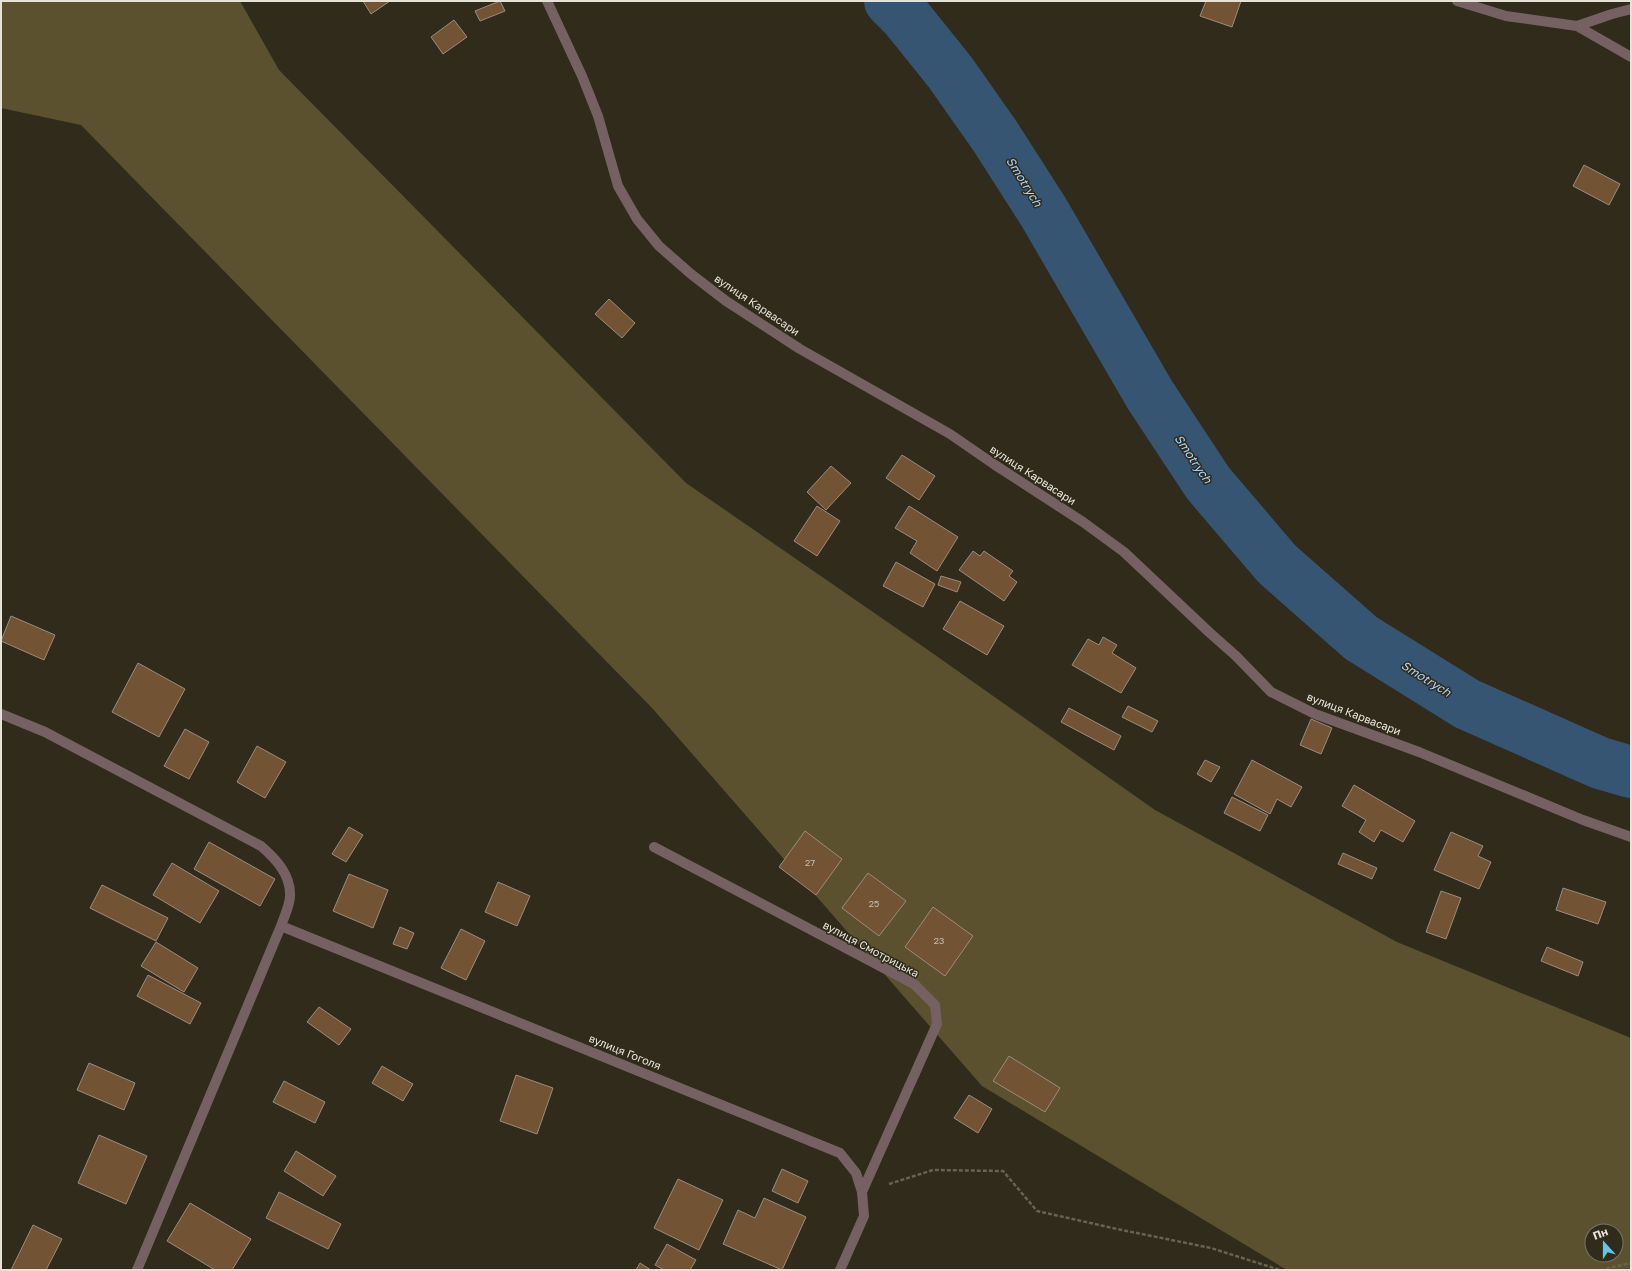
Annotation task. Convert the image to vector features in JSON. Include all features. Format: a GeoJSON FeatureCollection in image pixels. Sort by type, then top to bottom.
{"type":"FeatureCollection","features":[{"type":"Feature","properties":{"kind":"street","name":"вулиця Карвасари"},"geometry":{"type":"LineString","coordinates":[[547,1],[582,76],[598,116],[618,186],[637,219],[659,246],[691,274],[726,301],[800,349],[950,434],[1082,522],[1124,552],[1236,656],[1271,692],[1315,714],[1419,752],[1583,820],[1631,837]]}},
{"type":"Feature","properties":{"kind":"street"},"geometry":{"type":"LineString","coordinates":[[1457,1],[1506,16],[1577,26],[1631,57]]}},
{"type":"Feature","properties":{"kind":"street"},"geometry":{"type":"LineString","coordinates":[[1577,26],[1612,14],[1631,10]]}},
{"type":"Feature","properties":{"kind":"street"},"geometry":{"type":"LineString","coordinates":[[1,714],[45,732],[261,846],[275,858],[289,883],[290,897],[281,926],[137,1270]]}},
{"type":"Feature","properties":{"kind":"street","name":"вулиця Смотрицька"},"geometry":{"type":"LineString","coordinates":[[654,847],[914,984],[935,1005],[937,1024],[862,1192]]}},
{"type":"Feature","properties":{"kind":"street","name":"вулиця Гоголя"},"geometry":{"type":"LineString","coordinates":[[281,926],[840,1153],[856,1173],[862,1192],[864,1216],[840,1270]]}},
{"type":"Feature","properties":{"kind":"path"},"geometry":{"type":"LineString","coordinates":[[862,1192],[933,1170],[1003,1171],[1037,1211],[1211,1248],[1280,1270]]}},
{"type":"Feature","properties":{"kind":"path"},"geometry":{"type":"LineString","coordinates":[[1600,1270],[1631,1263]]}},
{"type":"Feature","properties":{"kind":"shaded area"},"geometry":{"type":"Polygon","coordinates":[[[1,1],[240,1],[279,70],[686,483],[928,650],[1155,810],[1397,942],[1631,1038],[1631,1270],[1287,1270],[982,1086],[653,709],[81,125],[1,108],[1,1]]]}},
{"type":"Feature","properties":{"kind":"building"},"geometry":{"type":"Polygon","coordinates":[[[363,1],[390,1],[371,14],[363,1]]]}},
{"type":"Feature","properties":{"kind":"building"},"geometry":{"type":"Polygon","coordinates":[[[500,1],[505,11],[480,21],[475,11],[500,1]]]}},
{"type":"Feature","properties":{"kind":"building"},"geometry":{"type":"Polygon","coordinates":[[[1206,1],[1241,1],[1232,27],[1200,16],[1206,1]]]}},
{"type":"Feature","properties":{"kind":"building"},"geometry":{"type":"Polygon","coordinates":[[[454,20],[467,37],[443,54],[431,37],[454,20]]]}},
{"type":"Feature","properties":{"kind":"building"},"geometry":{"type":"Polygon","coordinates":[[[1584,165],[1620,184],[1609,205],[1573,186],[1584,165]]]}},
{"type":"Feature","properties":{"kind":"building"},"geometry":{"type":"Polygon","coordinates":[[[609,299],[635,323],[622,338],[595,314],[609,299]]]}},
{"type":"Feature","properties":{"kind":"building"},"geometry":{"type":"Polygon","coordinates":[[[902,455],[935,476],[919,500],[886,478],[902,455]]]}},
{"type":"Feature","properties":{"kind":"building"},"geometry":{"type":"Polygon","coordinates":[[[831,466],[851,483],[826,510],[807,492],[831,466]]]}},
{"type":"Feature","properties":{"kind":"building"},"geometry":{"type":"Polygon","coordinates":[[[817,506],[840,521],[817,556],[794,541],[817,506]]]}},
{"type":"Feature","properties":{"kind":"building"},"geometry":{"type":"Polygon","coordinates":[[[909,506],[958,537],[937,571],[910,553],[917,541],[895,528],[909,506]]]}},
{"type":"Feature","properties":{"kind":"building"},"geometry":{"type":"Polygon","coordinates":[[[973,551],[980,556],[984,551],[1013,571],[1009,576],[1017,582],[1004,601],[959,570],[973,551]]]}},
{"type":"Feature","properties":{"kind":"building"},"geometry":{"type":"Polygon","coordinates":[[[896,562],[935,584],[923,607],[883,586],[896,562]]]}},
{"type":"Feature","properties":{"kind":"building"},"geometry":{"type":"Polygon","coordinates":[[[941,576],[961,582],[957,592],[938,585],[941,576]]]}},
{"type":"Feature","properties":{"kind":"building"},"geometry":{"type":"Polygon","coordinates":[[[960,601],[1004,626],[987,655],[943,629],[960,601]]]}},
{"type":"Feature","properties":{"kind":"building"},"geometry":{"type":"Polygon","coordinates":[[[11,616],[55,635],[44,660],[1,641],[11,616]]]}},
{"type":"Feature","properties":{"kind":"building"},"geometry":{"type":"Polygon","coordinates":[[[1103,637],[1117,645],[1112,653],[1136,668],[1121,693],[1072,665],[1088,639],[1099,645],[1103,637]]]}},
{"type":"Feature","properties":{"kind":"building"},"geometry":{"type":"Polygon","coordinates":[[[138,663],[185,689],[159,737],[112,712],[138,663]]]}},
{"type":"Feature","properties":{"kind":"building"},"geometry":{"type":"Polygon","coordinates":[[[1128,706],[1158,721],[1152,732],[1122,717],[1128,706]]]}},
{"type":"Feature","properties":{"kind":"building"},"geometry":{"type":"Polygon","coordinates":[[[1069,708],[1121,736],[1114,750],[1061,722],[1069,708]]]}},
{"type":"Feature","properties":{"kind":"building"},"geometry":{"type":"Polygon","coordinates":[[[1311,719],[1332,728],[1321,754],[1300,745],[1311,719]]]}},
{"type":"Feature","properties":{"kind":"building"},"geometry":{"type":"Polygon","coordinates":[[[185,729],[209,742],[189,779],[164,766],[185,729]]]}},
{"type":"Feature","properties":{"kind":"building"},"geometry":{"type":"Polygon","coordinates":[[[257,746],[286,762],[265,798],[237,782],[257,746]]]}},
{"type":"Feature","properties":{"kind":"building"},"geometry":{"type":"Polygon","coordinates":[[[1205,760],[1220,767],[1211,782],[1197,774],[1205,760]]]}},
{"type":"Feature","properties":{"kind":"building"},"geometry":{"type":"Polygon","coordinates":[[[1252,760],[1302,787],[1291,807],[1277,799],[1270,814],[1234,794],[1252,760]]]}},
{"type":"Feature","properties":{"kind":"building"},"geometry":{"type":"Polygon","coordinates":[[[1354,785],[1415,821],[1403,842],[1381,830],[1374,842],[1359,832],[1366,820],[1342,806],[1354,785]]]}},
{"type":"Feature","properties":{"kind":"building"},"geometry":{"type":"Polygon","coordinates":[[[1232,797],[1268,815],[1260,831],[1224,813],[1232,797]]]}},
{"type":"Feature","properties":{"kind":"building"},"geometry":{"type":"Polygon","coordinates":[[[349,827],[363,835],[346,862],[332,854],[349,827]]]}},
{"type":"Feature","properties":{"kind":"building"},"geometry":{"type":"Polygon","coordinates":[[[805,831],[842,859],[816,895],[779,867],[805,831]]]}},
{"type":"Feature","properties":{"kind":"building"},"geometry":{"type":"Polygon","coordinates":[[[1451,832],[1483,846],[1478,856],[1491,862],[1479,889],[1434,870],[1451,832]]]}},
{"type":"Feature","properties":{"kind":"building"},"geometry":{"type":"Polygon","coordinates":[[[209,842],[275,879],[260,906],[194,869],[209,842]]]}},
{"type":"Feature","properties":{"kind":"building"},"geometry":{"type":"Polygon","coordinates":[[[1343,853],[1377,868],[1372,879],[1338,864],[1343,853]]]}},
{"type":"Feature","properties":{"kind":"building"},"geometry":{"type":"Polygon","coordinates":[[[172,863],[219,891],[200,923],[153,895],[172,863]]]}},
{"type":"Feature","properties":{"kind":"building"},"geometry":{"type":"Polygon","coordinates":[[[868,873],[906,901],[879,936],[842,908],[868,873]]]}},
{"type":"Feature","properties":{"kind":"building"},"geometry":{"type":"Polygon","coordinates":[[[349,874],[388,890],[373,928],[333,911],[349,874]]]}},
{"type":"Feature","properties":{"kind":"building"},"geometry":{"type":"Polygon","coordinates":[[[498,882],[530,896],[517,926],[485,912],[498,882]]]}},
{"type":"Feature","properties":{"kind":"building"},"geometry":{"type":"Polygon","coordinates":[[[102,885],[168,918],[156,941],[90,908],[102,885]]]}},
{"type":"Feature","properties":{"kind":"building"},"geometry":{"type":"Polygon","coordinates":[[[1563,888],[1606,902],[1598,924],[1556,910],[1563,888]]]}},
{"type":"Feature","properties":{"kind":"building"},"geometry":{"type":"Polygon","coordinates":[[[1441,891],[1461,898],[1446,939],[1426,932],[1441,891]]]}},
{"type":"Feature","properties":{"kind":"building"},"geometry":{"type":"Polygon","coordinates":[[[933,907],[973,936],[945,976],[905,947],[933,907]]]}},
{"type":"Feature","properties":{"kind":"building"},"geometry":{"type":"Polygon","coordinates":[[[400,927],[414,933],[407,949],[393,944],[400,927]]]}},
{"type":"Feature","properties":{"kind":"building"},"geometry":{"type":"Polygon","coordinates":[[[461,929],[485,941],[466,980],[441,968],[461,929]]]}},
{"type":"Feature","properties":{"kind":"building"},"geometry":{"type":"Polygon","coordinates":[[[156,942],[198,968],[184,992],[141,966],[156,942]]]}},
{"type":"Feature","properties":{"kind":"building"},"geometry":{"type":"Polygon","coordinates":[[[1547,947],[1583,962],[1578,976],[1541,961],[1547,947]]]}},
{"type":"Feature","properties":{"kind":"building"},"geometry":{"type":"Polygon","coordinates":[[[148,975],[201,1003],[190,1024],[137,996],[148,975]]]}},
{"type":"Feature","properties":{"kind":"building"},"geometry":{"type":"Polygon","coordinates":[[[319,1007],[351,1029],[339,1045],[307,1022],[319,1007]]]}},
{"type":"Feature","properties":{"kind":"building"},"geometry":{"type":"Polygon","coordinates":[[[1009,1056],[1060,1088],[1045,1112],[993,1081],[1009,1056]]]}},
{"type":"Feature","properties":{"kind":"building"},"geometry":{"type":"Polygon","coordinates":[[[89,1063],[135,1083],[124,1110],[77,1090],[89,1063]]]}},
{"type":"Feature","properties":{"kind":"building"},"geometry":{"type":"Polygon","coordinates":[[[382,1066],[413,1084],[403,1101],[372,1083],[382,1066]]]}},
{"type":"Feature","properties":{"kind":"building"},"geometry":{"type":"Polygon","coordinates":[[[516,1075],[553,1088],[537,1134],[500,1121],[516,1075]]]}},
{"type":"Feature","properties":{"kind":"building"},"geometry":{"type":"Polygon","coordinates":[[[284,1081],[325,1102],[315,1123],[273,1102],[284,1081]]]}},
{"type":"Feature","properties":{"kind":"building"},"geometry":{"type":"Polygon","coordinates":[[[969,1095],[992,1109],[978,1133],[954,1118],[969,1095]]]}},
{"type":"Feature","properties":{"kind":"building"},"geometry":{"type":"Polygon","coordinates":[[[99,1135],[147,1156],[126,1204],[78,1183],[99,1135]]]}},
{"type":"Feature","properties":{"kind":"building"},"geometry":{"type":"Polygon","coordinates":[[[296,1151],[336,1176],[323,1196],[284,1171],[296,1151]]]}},
{"type":"Feature","properties":{"kind":"building"},"geometry":{"type":"Polygon","coordinates":[[[782,1169],[808,1181],[798,1203],[772,1191],[782,1169]]]}},
{"type":"Feature","properties":{"kind":"building"},"geometry":{"type":"Polygon","coordinates":[[[678,1179],[723,1200],[699,1250],[654,1228],[678,1179]]]}},
{"type":"Feature","properties":{"kind":"building"},"geometry":{"type":"Polygon","coordinates":[[[279,1192],[341,1224],[328,1249],[266,1218],[279,1192]]]}},
{"type":"Feature","properties":{"kind":"building"},"geometry":{"type":"Polygon","coordinates":[[[764,1198],[806,1217],[782,1270],[723,1244],[738,1210],[755,1218],[764,1198]]]}},
{"type":"Feature","properties":{"kind":"building"},"geometry":{"type":"Polygon","coordinates":[[[190,1203],[251,1239],[232,1270],[215,1270],[167,1241],[190,1203]]]}},
{"type":"Feature","properties":{"kind":"building"},"geometry":{"type":"Polygon","coordinates":[[[33,1225],[62,1239],[46,1270],[11,1270],[33,1225]]]}},
{"type":"Feature","properties":{"kind":"building"},"geometry":{"type":"Polygon","coordinates":[[[667,1244],[696,1260],[690,1270],[664,1270],[655,1265],[667,1244]]]}},
{"type":"Feature","properties":{"kind":"building"},"geometry":{"type":"Polygon","coordinates":[[[640,1263],[651,1270],[636,1270],[640,1263]]]}},
{"type":"Feature","properties":{"kind":"waterway","name":"Smotrych"},"geometry":{"type":"LineString","coordinates":[[890,1],[905,16],[950,72],[995,136],[1043,211],[1150,395],[1208,483],[1277,564],[1361,638],[1467,704],[1600,763],[1631,772]]}}]}
